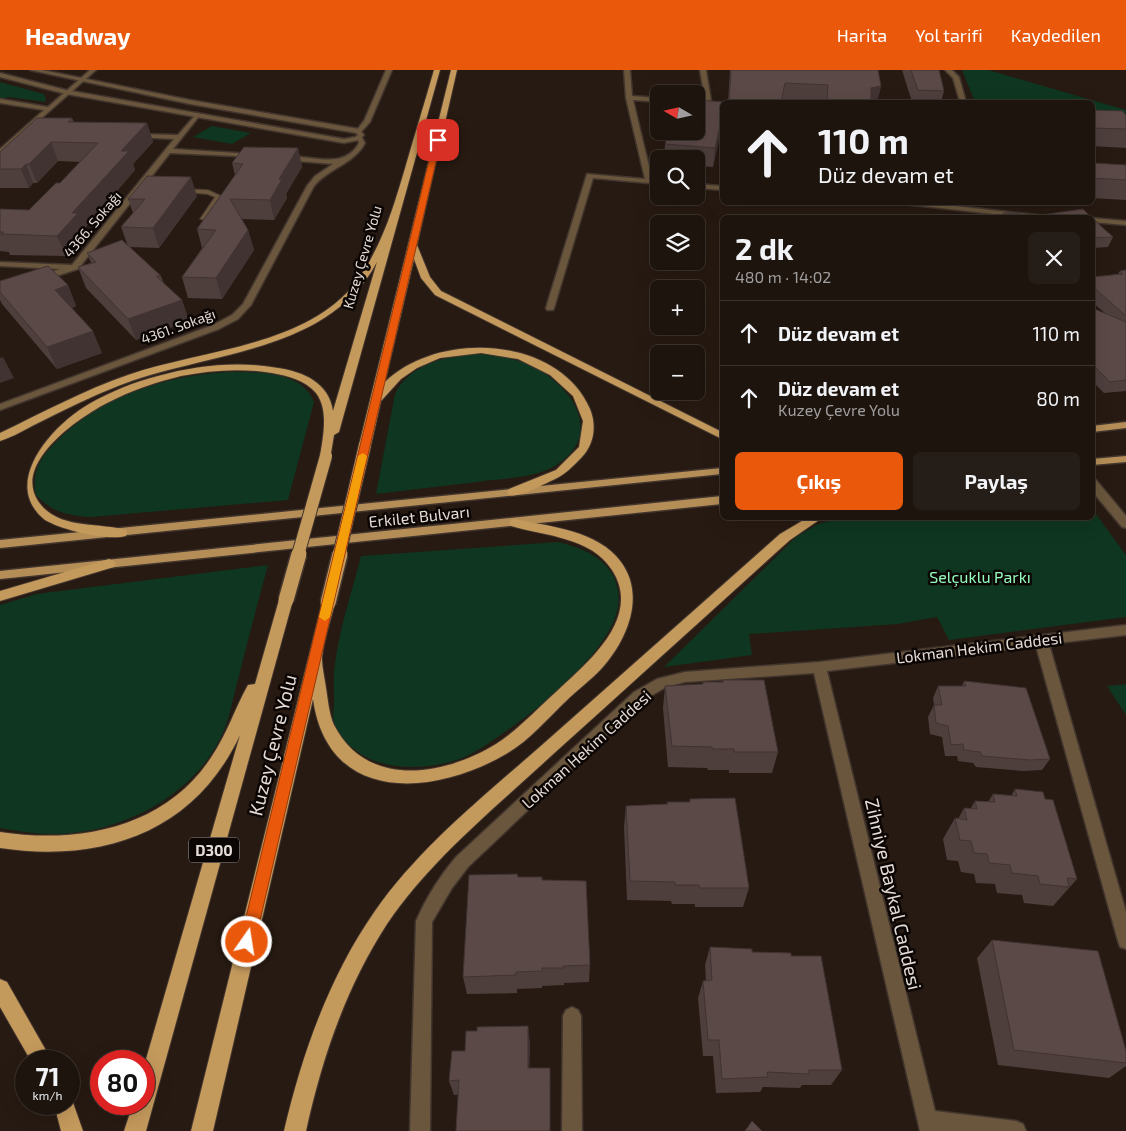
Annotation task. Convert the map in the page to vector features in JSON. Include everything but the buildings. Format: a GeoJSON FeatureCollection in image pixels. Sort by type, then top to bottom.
{"type":"FeatureCollection","features":[{"type":"Feature","properties":{"kind":"highway","name":"Kuzey Çevre Yolu"},"geometry":{"type":"LineString","coordinates":[[155,1059],[437,70]]}},
{"type":"Feature","properties":{"kind":"highway"},"geometry":{"type":"LineString","coordinates":[[375,405],[454,70]]}},
{"type":"Feature","properties":{"kind":"highway"},"geometry":{"type":"LineString","coordinates":[[0,437],[132,377],[267,340],[306,324],[332,309],[356,288],[391,226]]}},
{"type":"Feature","properties":{"kind":"highway"},"geometry":{"type":"LineString","coordinates":[[413,246],[426,278],[438,292],[720,435]]}},
{"type":"Feature","properties":{"kind":"highway"},"geometry":{"type":"LineString","coordinates":[[375,405],[384,389],[400,374],[427,359],[444,354],[475,350],[506,352],[524,356],[551,369],[568,382],[584,404],[590,421],[588,443],[577,458],[560,472],[539,484],[513,492]]}},
{"type":"Feature","properties":{"kind":"highway"},"geometry":{"type":"LineString","coordinates":[[122,532],[86,529],[46,515],[32,503],[28,496],[26,480],[30,465],[35,457],[59,430],[86,410],[133,387],[177,374],[217,368],[257,368],[299,376],[317,386],[326,399],[329,427],[326,456]]}},
{"type":"Feature","properties":{"kind":"highway","name":"Kuzey Çevre Yolu"},"geometry":{"type":"LineString","coordinates":[[202,1131],[375,405]]}},
{"type":"Feature","properties":{"kind":"highway"},"geometry":{"type":"LineString","coordinates":[[294,1131],[320,1044],[355,964],[381,918],[425,862],[785,536],[813,520]]}},
{"type":"Feature","properties":{"kind":"highway"},"geometry":{"type":"LineString","coordinates":[[315,659],[326,725],[333,739],[343,752],[354,762],[368,770],[393,776],[426,777],[466,768],[503,748],[599,661],[624,619],[628,597],[625,580],[619,568],[611,558],[595,545],[585,540],[515,523]]}},
{"type":"Feature","properties":{"kind":"highway"},"geometry":{"type":"LineString","coordinates":[[0,596],[110,564]]}},
{"type":"Feature","properties":{"kind":"highway"},"geometry":{"type":"LineString","coordinates":[[0,840],[48,845],[94,841],[136,828],[174,807],[202,782],[219,759],[270,652]]}},
{"type":"Feature","properties":{"kind":"highway"},"geometry":{"type":"LineString","coordinates":[[0,989],[36,1050]]}},
{"type":"Feature","properties":{"kind":"highway"},"geometry":{"type":"LineString","coordinates":[[67,1115],[72,1131]]}},
{"type":"Feature","properties":{"kind":"highway","name":"Kuzey Çevre Yolu"},"geometry":{"type":"LineString","coordinates":[[135,1131],[139,1115]]}},
{"type":"Feature","properties":{"kind":"main road"},"geometry":{"type":"LineString","coordinates":[[1095,429],[1126,425]]}},
{"type":"Feature","properties":{"kind":"main road"},"geometry":{"type":"LineString","coordinates":[[1095,462],[1126,459]]}},
{"type":"Feature","properties":{"kind":"main road","name":"Erkilet Bulvarı"},"geometry":{"type":"LineString","coordinates":[[0,544],[720,471]]}},
{"type":"Feature","properties":{"kind":"main road","name":"Erkilet Bulvarı"},"geometry":{"type":"LineString","coordinates":[[0,575],[720,500]]}},
{"type":"Feature","properties":{"kind":"street"},"geometry":{"type":"LineString","coordinates":[[32,70],[359,134]]}},
{"type":"Feature","properties":{"kind":"street"},"geometry":{"type":"LineString","coordinates":[[2,150],[93,70]]}},
{"type":"Feature","properties":{"kind":"street"},"geometry":{"type":"LineString","coordinates":[[0,76],[66,92],[344,141],[359,134],[368,122],[388,70]]}},
{"type":"Feature","properties":{"kind":"street"},"geometry":{"type":"LineString","coordinates":[[550,308],[590,176],[649,181],[629,98],[626,70]]}},
{"type":"Feature","properties":{"kind":"street"},"geometry":{"type":"LineString","coordinates":[[703,70],[710,113]]}},
{"type":"Feature","properties":{"kind":"street"},"geometry":{"type":"LineString","coordinates":[[948,70],[956,77],[962,100]]}},
{"type":"Feature","properties":{"kind":"street"},"geometry":{"type":"LineString","coordinates":[[629,98],[650,99]]}},
{"type":"Feature","properties":{"kind":"street"},"geometry":{"type":"LineString","coordinates":[[0,101],[48,109]]}},
{"type":"Feature","properties":{"kind":"street"},"geometry":{"type":"LineString","coordinates":[[631,107],[640,107]]}},
{"type":"Feature","properties":{"kind":"street","name":"4366. Sokağı"},"geometry":{"type":"LineString","coordinates":[[28,282],[75,267],[197,115]]}},
{"type":"Feature","properties":{"kind":"street"},"geometry":{"type":"LineString","coordinates":[[25,129],[35,130]]}},
{"type":"Feature","properties":{"kind":"street","name":"4361. Sokağı"},"geometry":{"type":"LineString","coordinates":[[0,408],[216,327],[235,317],[247,305],[306,197],[310,184],[321,173],[359,150],[362,143],[359,134]]}},
{"type":"Feature","properties":{"kind":"street"},"geometry":{"type":"LineString","coordinates":[[131,135],[179,137]]}},
{"type":"Feature","properties":{"kind":"street"},"geometry":{"type":"LineString","coordinates":[[168,151],[263,157]]}},
{"type":"Feature","properties":{"kind":"street"},"geometry":{"type":"LineString","coordinates":[[272,158],[338,162]]}},
{"type":"Feature","properties":{"kind":"street"},"geometry":{"type":"LineString","coordinates":[[705,187],[720,188]]}},
{"type":"Feature","properties":{"kind":"street"},"geometry":{"type":"LineString","coordinates":[[916,205],[1032,215]]}},
{"type":"Feature","properties":{"kind":"street"},"geometry":{"type":"LineString","coordinates":[[1000,205],[1003,212]]}},
{"type":"Feature","properties":{"kind":"street"},"geometry":{"type":"LineString","coordinates":[[1095,220],[1126,223]]}},
{"type":"Feature","properties":{"kind":"street"},"geometry":{"type":"LineString","coordinates":[[0,264],[75,267]]}},
{"type":"Feature","properties":{"kind":"street"},"geometry":{"type":"LineString","coordinates":[[1095,487],[1126,524]]}},
{"type":"Feature","properties":{"kind":"street","name":"Lokman Hekim Caddesi"},"geometry":{"type":"LineString","coordinates":[[420,1131],[424,921],[446,881],[456,868],[639,696],[662,683],[685,677],[819,667],[1126,630]]}},
{"type":"Feature","properties":{"kind":"street"},"geometry":{"type":"LineString","coordinates":[[1041,640],[1126,941]]}},
{"type":"Feature","properties":{"kind":"street","name":"Zihniye Baykal Caddesi"},"geometry":{"type":"LineString","coordinates":[[819,667],[929,1126]]}},
{"type":"Feature","properties":{"kind":"street"},"geometry":{"type":"LineString","coordinates":[[572,1016],[572,1131]]}},
{"type":"Feature","properties":{"kind":"street"},"geometry":{"type":"LineString","coordinates":[[929,1126],[1016,1131]]}},
{"type":"Feature","properties":{"kind":"lane"},"geometry":{"type":"LineString","coordinates":[[173,191],[208,192],[218,196],[203,219]]}},
{"type":"Feature","properties":{"kind":"lane"},"geometry":{"type":"LineString","coordinates":[[135,192],[145,192]]}},
{"type":"Feature","properties":{"kind":"green space"},"geometry":{"type":"Polygon","coordinates":[[[962,70],[988,70],[1092,100],[974,100],[962,70]]]}},
{"type":"Feature","properties":{"kind":"green space"},"geometry":{"type":"Polygon","coordinates":[[[0,82],[44,94],[45,102],[9,97],[0,99],[0,82]]]}},
{"type":"Feature","properties":{"kind":"green space"},"geometry":{"type":"Polygon","coordinates":[[[1095,101],[1126,110],[1126,118],[1095,116],[1095,101]]]}},
{"type":"Feature","properties":{"kind":"green space"},"geometry":{"type":"Polygon","coordinates":[[[212,126],[251,133],[232,144],[193,137],[212,126]]]}},
{"type":"Feature","properties":{"kind":"green space"},"geometry":{"type":"Polygon","coordinates":[[[472,354],[497,356],[522,362],[551,378],[563,389],[579,414],[581,428],[578,442],[570,454],[555,466],[527,476],[376,494],[395,394],[401,384],[418,369],[428,364],[450,357],[472,354]]]}},
{"type":"Feature","properties":{"kind":"green space"},"geometry":{"type":"Polygon","coordinates":[[[227,372],[263,373],[288,378],[308,392],[314,402],[288,500],[91,517],[75,516],[61,512],[42,501],[36,495],[36,473],[45,455],[71,428],[91,413],[133,392],[156,384],[203,374],[227,372]]]}},
{"type":"Feature","properties":{"kind":"green space","name":"Selçuklu Parkı"},"geometry":{"type":"Polygon","coordinates":[[[1095,513],[1126,555],[1126,617],[949,640],[937,617],[898,624],[749,634],[752,655],[664,667],[796,537],[818,524],[833,520],[1095,520],[1095,513]]]}},
{"type":"Feature","properties":{"kind":"green space"},"geometry":{"type":"Polygon","coordinates":[[[558,542],[582,550],[604,563],[614,577],[618,588],[619,600],[613,623],[603,641],[574,675],[557,691],[523,719],[484,746],[464,757],[446,763],[422,767],[386,764],[364,756],[342,738],[333,721],[334,668],[343,623],[361,556],[558,542]]]}},
{"type":"Feature","properties":{"kind":"green space"},"geometry":{"type":"Polygon","coordinates":[[[268,565],[225,728],[214,749],[200,769],[183,786],[163,801],[142,813],[96,829],[72,833],[45,834],[0,828],[0,605],[36,594],[268,565]]]}},
{"type":"Feature","properties":{"kind":"green space"},"geometry":{"type":"Polygon","coordinates":[[[1126,684],[1126,715],[1107,686],[1126,684]]]}},
{"type":"Feature","properties":{"kind":"slow traffic"},"geometry":{"type":"LineString","coordinates":[[325,617],[363,456]]}},
{"type":"Feature","properties":{"kind":"route"},"geometry":{"type":"LineString","coordinates":[[247,942],[438,140]]}}]}
